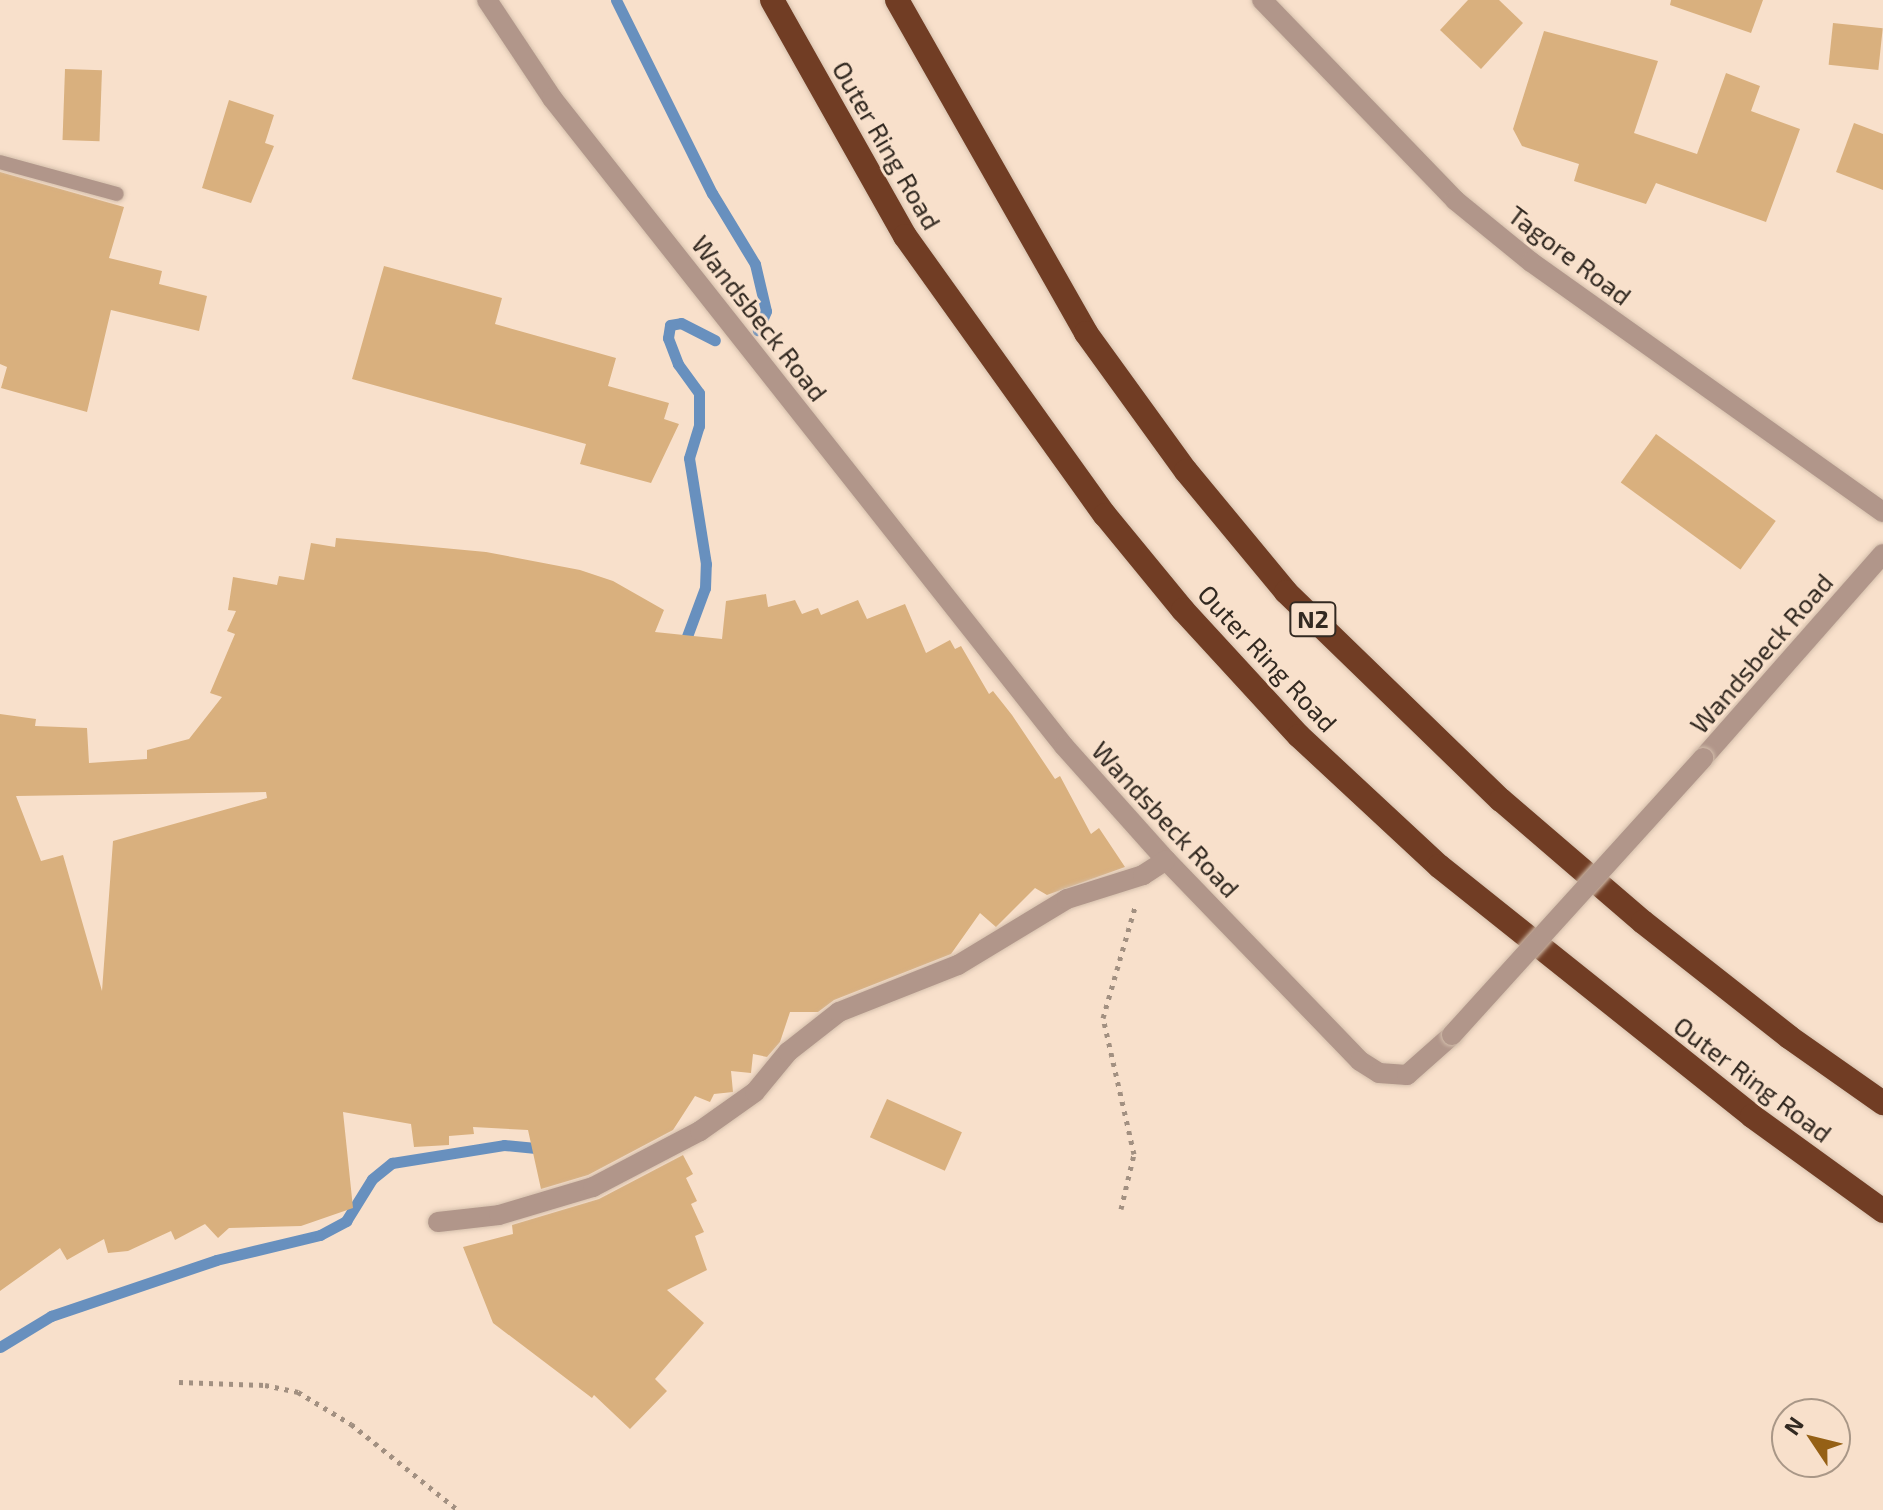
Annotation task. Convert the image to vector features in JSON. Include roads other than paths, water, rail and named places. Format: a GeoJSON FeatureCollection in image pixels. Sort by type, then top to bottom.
{"type":"FeatureCollection","features":[{"type":"Feature","properties":{"kind":"highway","name":"Outer Ring Road"},"geometry":{"type":"LineString","coordinates":[[772,0],[905,236],[1105,515],[1183,610],[1299,736],[1439,866],[1740,1106],[1883,1211]]}},
{"type":"Feature","properties":{"kind":"highway","name":"N2"},"geometry":{"type":"LineString","coordinates":[[897,0],[1086,333],[1186,471],[1286,592],[1380,687],[1536,831],[1789,1037],[1883,1103]]}},
{"type":"Feature","properties":{"kind":"street","name":"Wandsbeck Road"},"geometry":{"type":"LineString","coordinates":[[487,0],[552,98],[1064,746],[1166,860],[1360,1061],[1379,1073],[1407,1075],[1452,1035],[1882,558]]}},
{"type":"Feature","properties":{"kind":"street","name":"Tagore Road"},"geometry":{"type":"LineString","coordinates":[[1262,0],[1455,200],[1531,262],[1883,512]]}},
{"type":"Feature","properties":{"kind":"street"},"geometry":{"type":"LineString","coordinates":[[438,1222],[499,1215],[593,1187],[700,1131],[755,1092],[788,1052],[839,1012],[988,951],[1067,899],[1143,875],[1166,860]]}},
{"type":"Feature","properties":{"kind":"lane"},"geometry":{"type":"LineString","coordinates":[[0,162],[117,194]]}},
{"type":"Feature","properties":{"kind":"waterway"},"geometry":{"type":"LineString","coordinates":[[616,0],[712,193],[755,264],[766,311],[758,330]]}},
{"type":"Feature","properties":{"kind":"waterway"},"geometry":{"type":"LineString","coordinates":[[683,647],[705,588],[706,564],[689,458],[699,426],[699,393],[678,364],[668,338],[670,325],[681,323],[715,340]]}},
{"type":"Feature","properties":{"kind":"waterway"},"geometry":{"type":"LineString","coordinates":[[0,1347],[51,1316],[216,1260],[320,1235],[346,1221],[372,1179],[392,1163],[504,1145],[546,1149]]}}]}
